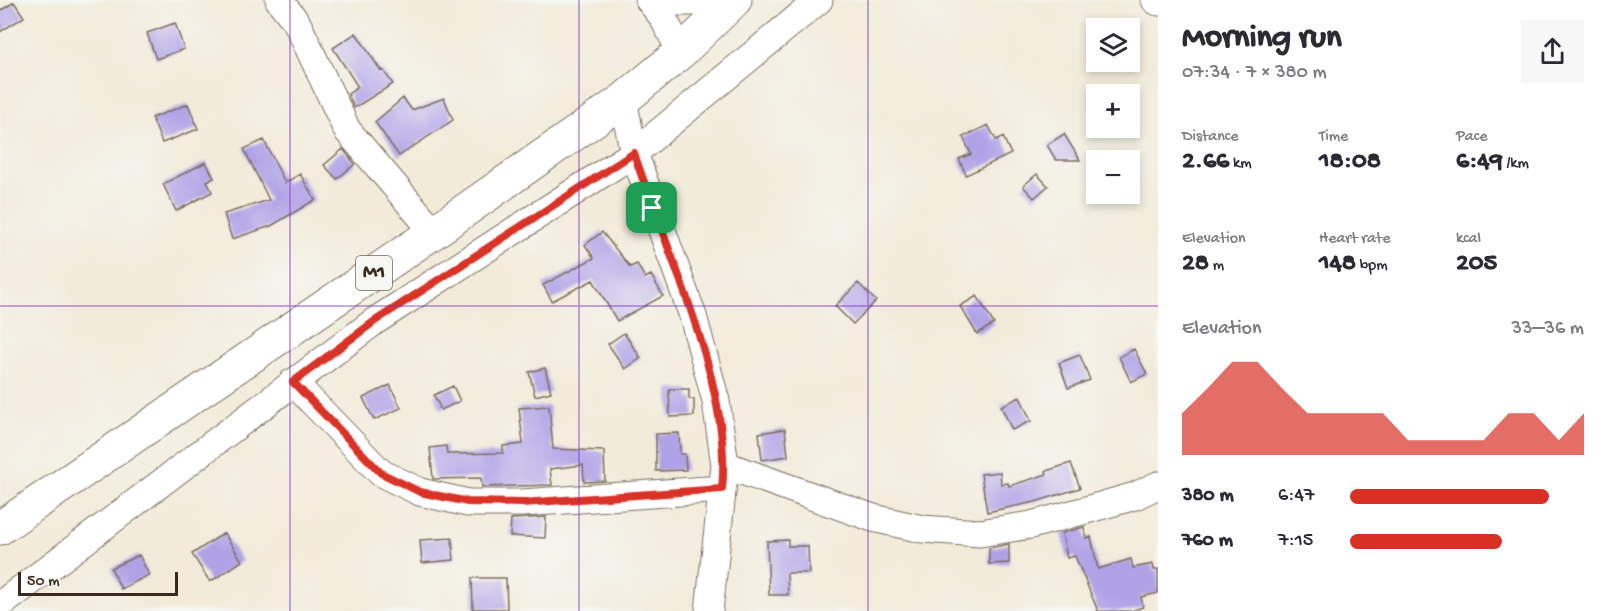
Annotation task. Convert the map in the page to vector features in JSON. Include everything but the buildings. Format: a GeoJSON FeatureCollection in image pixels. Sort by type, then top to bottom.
{"type":"FeatureCollection","features":[{"type":"Feature","properties":{"kind":"highway","name":"M1"},"geometry":{"type":"LineString","coordinates":[[0,528],[623,100],[681,52],[733,1]]}},
{"type":"Feature","properties":{"kind":"street"},"geometry":{"type":"LineString","coordinates":[[279,0],[297,23],[347,130],[434,232]]}},
{"type":"Feature","properties":{"kind":"street"},"geometry":{"type":"LineString","coordinates":[[0,605],[375,321],[634,153],[819,0]]}},
{"type":"Feature","properties":{"kind":"street"},"geometry":{"type":"LineString","coordinates":[[651,1],[733,1]]}},
{"type":"Feature","properties":{"kind":"street"},"geometry":{"type":"LineString","coordinates":[[651,1],[681,52]]}},
{"type":"Feature","properties":{"kind":"street"},"geometry":{"type":"LineString","coordinates":[[623,100],[634,153],[693,316],[716,401],[723,477],[709,611]]}},
{"type":"Feature","properties":{"kind":"street"},"geometry":{"type":"LineString","coordinates":[[293,382],[381,473],[420,492],[468,502],[522,503],[723,477],[922,529],[980,533],[1030,525],[1086,510],[1135,496],[1158,485]]}},
{"type":"Feature","properties":{"kind":"route"},"geometry":{"type":"LineString","coordinates":[[634,153],[652,208],[693,316],[716,401],[724,465],[722,489],[522,503],[468,502],[420,492],[381,473],[293,382],[375,321],[634,153]]}}]}
